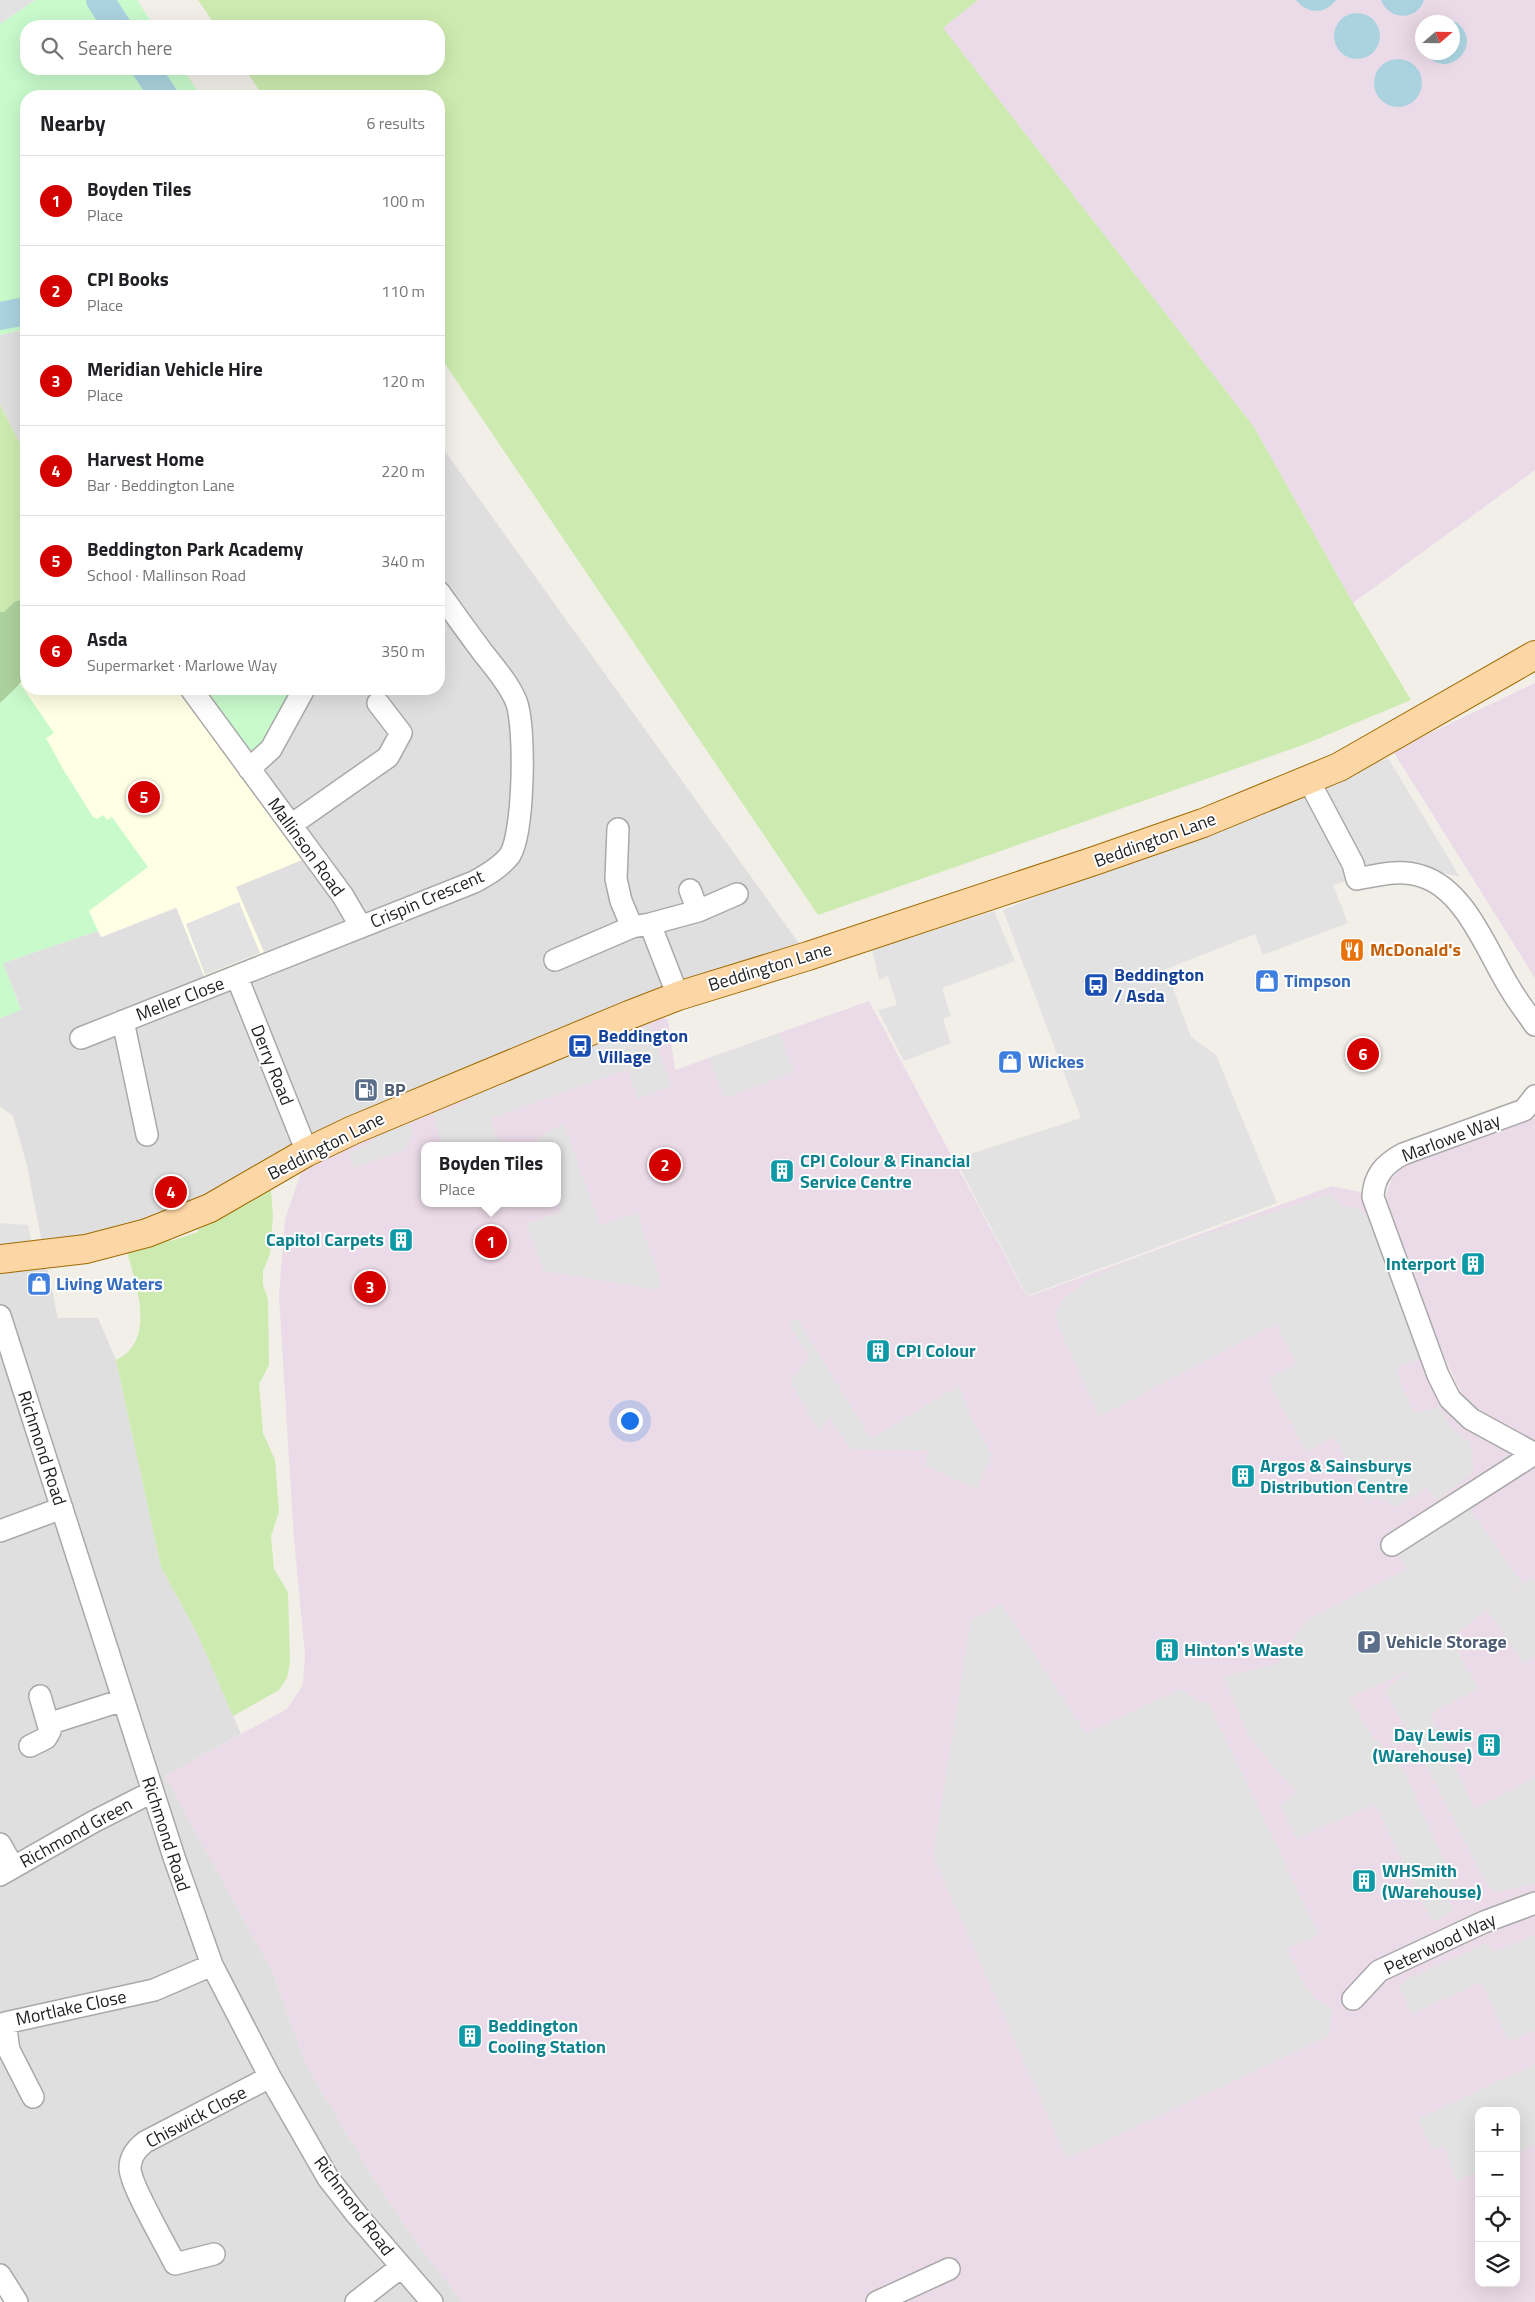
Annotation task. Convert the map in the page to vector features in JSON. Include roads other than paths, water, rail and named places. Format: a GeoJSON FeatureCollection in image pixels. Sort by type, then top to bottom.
{"type":"FeatureCollection","features":[{"type":"Feature","properties":{"kind":"main road","name":"Beddington Lane"},"geometry":{"type":"LineString","coordinates":[[0,1260],[86,1250],[147,1233],[210,1208],[308,1152],[413,1104],[678,996],[808,956],[1147,843],[1309,781],[1339,768],[1535,655]]}},
{"type":"Feature","properties":{"kind":"street","name":"Crispin Crescent"},"geometry":{"type":"LineString","coordinates":[[237,977],[474,882],[491,873],[510,854],[517,839],[521,806],[521,724],[516,702],[501,677],[445,600]]}},
{"type":"Feature","properties":{"kind":"street","name":"Mallinson Road"},"geometry":{"type":"LineString","coordinates":[[195,695],[343,896],[361,927]]}},
{"type":"Feature","properties":{"kind":"street"},"geometry":{"type":"LineString","coordinates":[[249,769],[271,749],[301,695]]}},
{"type":"Feature","properties":{"kind":"street"},"geometry":{"type":"LineString","coordinates":[[291,825],[388,757],[401,733],[378,703]]}},
{"type":"Feature","properties":{"kind":"street"},"geometry":{"type":"LineString","coordinates":[[1309,781],[1350,856],[1357,879],[1408,873],[1424,876],[1449,891],[1476,929],[1511,991],[1535,1025]]}},
{"type":"Feature","properties":{"kind":"street"},"geometry":{"type":"LineString","coordinates":[[618,829],[616,879],[621,901],[641,926],[678,996]]}},
{"type":"Feature","properties":{"kind":"street"},"geometry":{"type":"LineString","coordinates":[[690,890],[698,911]]}},
{"type":"Feature","properties":{"kind":"street"},"geometry":{"type":"LineString","coordinates":[[555,960],[641,926],[698,911],[737,894]]}},
{"type":"Feature","properties":{"kind":"street","name":"Meller Close"},"geometry":{"type":"LineString","coordinates":[[81,1038],[237,977]]}},
{"type":"Feature","properties":{"kind":"street","name":"Derry Road"},"geometry":{"type":"LineString","coordinates":[[237,977],[308,1152]]}},
{"type":"Feature","properties":{"kind":"street","name":"Meller Close"},"geometry":{"type":"LineString","coordinates":[[123,1021],[147,1135]]}},
{"type":"Feature","properties":{"kind":"street","name":"Marlowe Way"},"geometry":{"type":"LineString","coordinates":[[1535,1096],[1524,1110],[1403,1154],[1382,1168],[1373,1185],[1373,1197],[1438,1375],[1450,1399],[1471,1418],[1535,1454]]}},
{"type":"Feature","properties":{"kind":"street","name":"Richmond Road"},"geometry":{"type":"LineString","coordinates":[[0,1316],[152,1792],[212,1965],[270,2077],[328,2178],[432,2302]]}},
{"type":"Feature","properties":{"kind":"street"},"geometry":{"type":"LineString","coordinates":[[1392,1545],[1535,1454]]}},
{"type":"Feature","properties":{"kind":"street"},"geometry":{"type":"LineString","coordinates":[[0,1531],[62,1508]]}},
{"type":"Feature","properties":{"kind":"street"},"geometry":{"type":"LineString","coordinates":[[30,1746],[46,1738],[50,1731],[40,1696]]}},
{"type":"Feature","properties":{"kind":"street"},"geometry":{"type":"LineString","coordinates":[[48,1724],[122,1700]]}},
{"type":"Feature","properties":{"kind":"street","name":"Richmond Green"},"geometry":{"type":"LineString","coordinates":[[6,1871],[152,1792]]}},
{"type":"Feature","properties":{"kind":"street"},"geometry":{"type":"LineString","coordinates":[[0,1844],[6,1871]]}},
{"type":"Feature","properties":{"kind":"street","name":"Peterwood Way"},"geometry":{"type":"LineString","coordinates":[[1353,1999],[1379,1971],[1484,1922],[1535,1903]]}},
{"type":"Feature","properties":{"kind":"street","name":"Mortlake Close"},"geometry":{"type":"LineString","coordinates":[[33,2097],[9,2050],[2,2023],[154,1990],[212,1965]]}},
{"type":"Feature","properties":{"kind":"street","name":"Chiswick Close"},"geometry":{"type":"LineString","coordinates":[[214,2254],[175,2264],[132,2180],[130,2161],[138,2148],[145,2142],[270,2077]]}},
{"type":"Feature","properties":{"kind":"street"},"geometry":{"type":"LineString","coordinates":[[356,2302],[401,2267]]}},
{"type":"Feature","properties":{"kind":"street"},"geometry":{"type":"LineString","coordinates":[[877,2302],[949,2269]]}},
{"type":"Feature","properties":{"kind":"street"},"geometry":{"type":"LineString","coordinates":[[0,2275],[18,2302]]}},
{"type":"Feature","properties":{"kind":"water"},"geometry":{"type":"Polygon","coordinates":[[[1296,0],[1336,0],[1327,8],[1316,11],[1305,8],[1296,0]]]}},
{"type":"Feature","properties":{"kind":"water"},"geometry":{"type":"Polygon","coordinates":[[[1381,0],[1424,0],[1415,12],[1403,16],[1390,12],[1381,0]]]}},
{"type":"Feature","properties":{"kind":"water"},"geometry":{"type":"Polygon","coordinates":[[[1352,13],[1362,13],[1376,23],[1380,36],[1376,49],[1370,55],[1362,59],[1352,59],[1338,49],[1334,41],[1334,31],[1344,17],[1352,13]]]}},
{"type":"Feature","properties":{"kind":"water"},"geometry":{"type":"Polygon","coordinates":[[[1460,26],[1467,40],[1465,49],[1460,57],[1460,26]]]}},
{"type":"Feature","properties":{"kind":"water"},"geometry":{"type":"Polygon","coordinates":[[[1393,59],[1403,59],[1415,66],[1422,78],[1422,88],[1415,100],[1403,107],[1393,107],[1385,103],[1378,96],[1374,88],[1374,78],[1378,70],[1385,63],[1393,59]]]}},
{"type":"Feature","properties":{"kind":"water"},"geometry":{"type":"Polygon","coordinates":[[[1433,60],[1455,60],[1443,64],[1433,60]]]}},
{"type":"Feature","properties":{"kind":"waterway"},"geometry":{"type":"LineString","coordinates":[[100,0],[113,20]]}},
{"type":"Feature","properties":{"kind":"waterway"},"geometry":{"type":"LineString","coordinates":[[150,75],[160,90]]}},
{"type":"Feature","properties":{"kind":"waterway"},"geometry":{"type":"LineString","coordinates":[[0,316],[20,312]]}},
{"type":"Feature","properties":{"kind":"place","name":"Beddington Park Academy"},"geometry":{"type":"Point","coordinates":[144,797]}},
{"type":"Feature","properties":{"kind":"place","name":"McDonald's"},"geometry":{"type":"Point","coordinates":[1352,950]}},
{"type":"Feature","properties":{"kind":"place","name":"Timpson"},"geometry":{"type":"Point","coordinates":[1267,981]}},
{"type":"Feature","properties":{"kind":"place","name":"Beddington / Asda"},"geometry":{"type":"Point","coordinates":[1096,985]}},
{"type":"Feature","properties":{"kind":"place","name":"Beddington Village"},"geometry":{"type":"Point","coordinates":[580,1046]}},
{"type":"Feature","properties":{"kind":"place","name":"Asda"},"geometry":{"type":"Point","coordinates":[1363,1054]}},
{"type":"Feature","properties":{"kind":"place","name":"Wickes"},"geometry":{"type":"Point","coordinates":[1010,1062]}},
{"type":"Feature","properties":{"kind":"place","name":"BP"},"geometry":{"type":"Point","coordinates":[366,1090]}},
{"type":"Feature","properties":{"kind":"place","name":"CPI Books"},"geometry":{"type":"Point","coordinates":[665,1165]}},
{"type":"Feature","properties":{"kind":"place","name":"CPI Colour & Financial Service Centre"},"geometry":{"type":"Point","coordinates":[782,1171]}},
{"type":"Feature","properties":{"kind":"place","name":"Harvest Home"},"geometry":{"type":"Point","coordinates":[171,1192]}},
{"type":"Feature","properties":{"kind":"place","name":"Capitol Carpets"},"geometry":{"type":"Point","coordinates":[401,1240]}},
{"type":"Feature","properties":{"kind":"place","name":"Boyden Tiles"},"geometry":{"type":"Point","coordinates":[491,1242]}},
{"type":"Feature","properties":{"kind":"place","name":"Interport"},"geometry":{"type":"Point","coordinates":[1473,1264]}},
{"type":"Feature","properties":{"kind":"place","name":"Living Waters"},"geometry":{"type":"Point","coordinates":[39,1284]}},
{"type":"Feature","properties":{"kind":"place","name":"Meridian Vehicle Hire"},"geometry":{"type":"Point","coordinates":[370,1287]}},
{"type":"Feature","properties":{"kind":"place","name":"CPI Colour"},"geometry":{"type":"Point","coordinates":[878,1351]}},
{"type":"Feature","properties":{"kind":"place","name":"Argos & Sainsburys Distribution Centre"},"geometry":{"type":"Point","coordinates":[1243,1476]}},
{"type":"Feature","properties":{"kind":"place","name":"Vehicle Storage"},"geometry":{"type":"Point","coordinates":[1369,1642]}},
{"type":"Feature","properties":{"kind":"place","name":"Hinton's Waste"},"geometry":{"type":"Point","coordinates":[1167,1650]}},
{"type":"Feature","properties":{"kind":"place","name":"Day Lewis (Warehouse)"},"geometry":{"type":"Point","coordinates":[1489,1745]}},
{"type":"Feature","properties":{"kind":"place","name":"WHSmith (Warehouse)"},"geometry":{"type":"Point","coordinates":[1364,1881]}},
{"type":"Feature","properties":{"kind":"place","name":"Beddington Cooling Station"},"geometry":{"type":"Point","coordinates":[470,2036]}}]}
